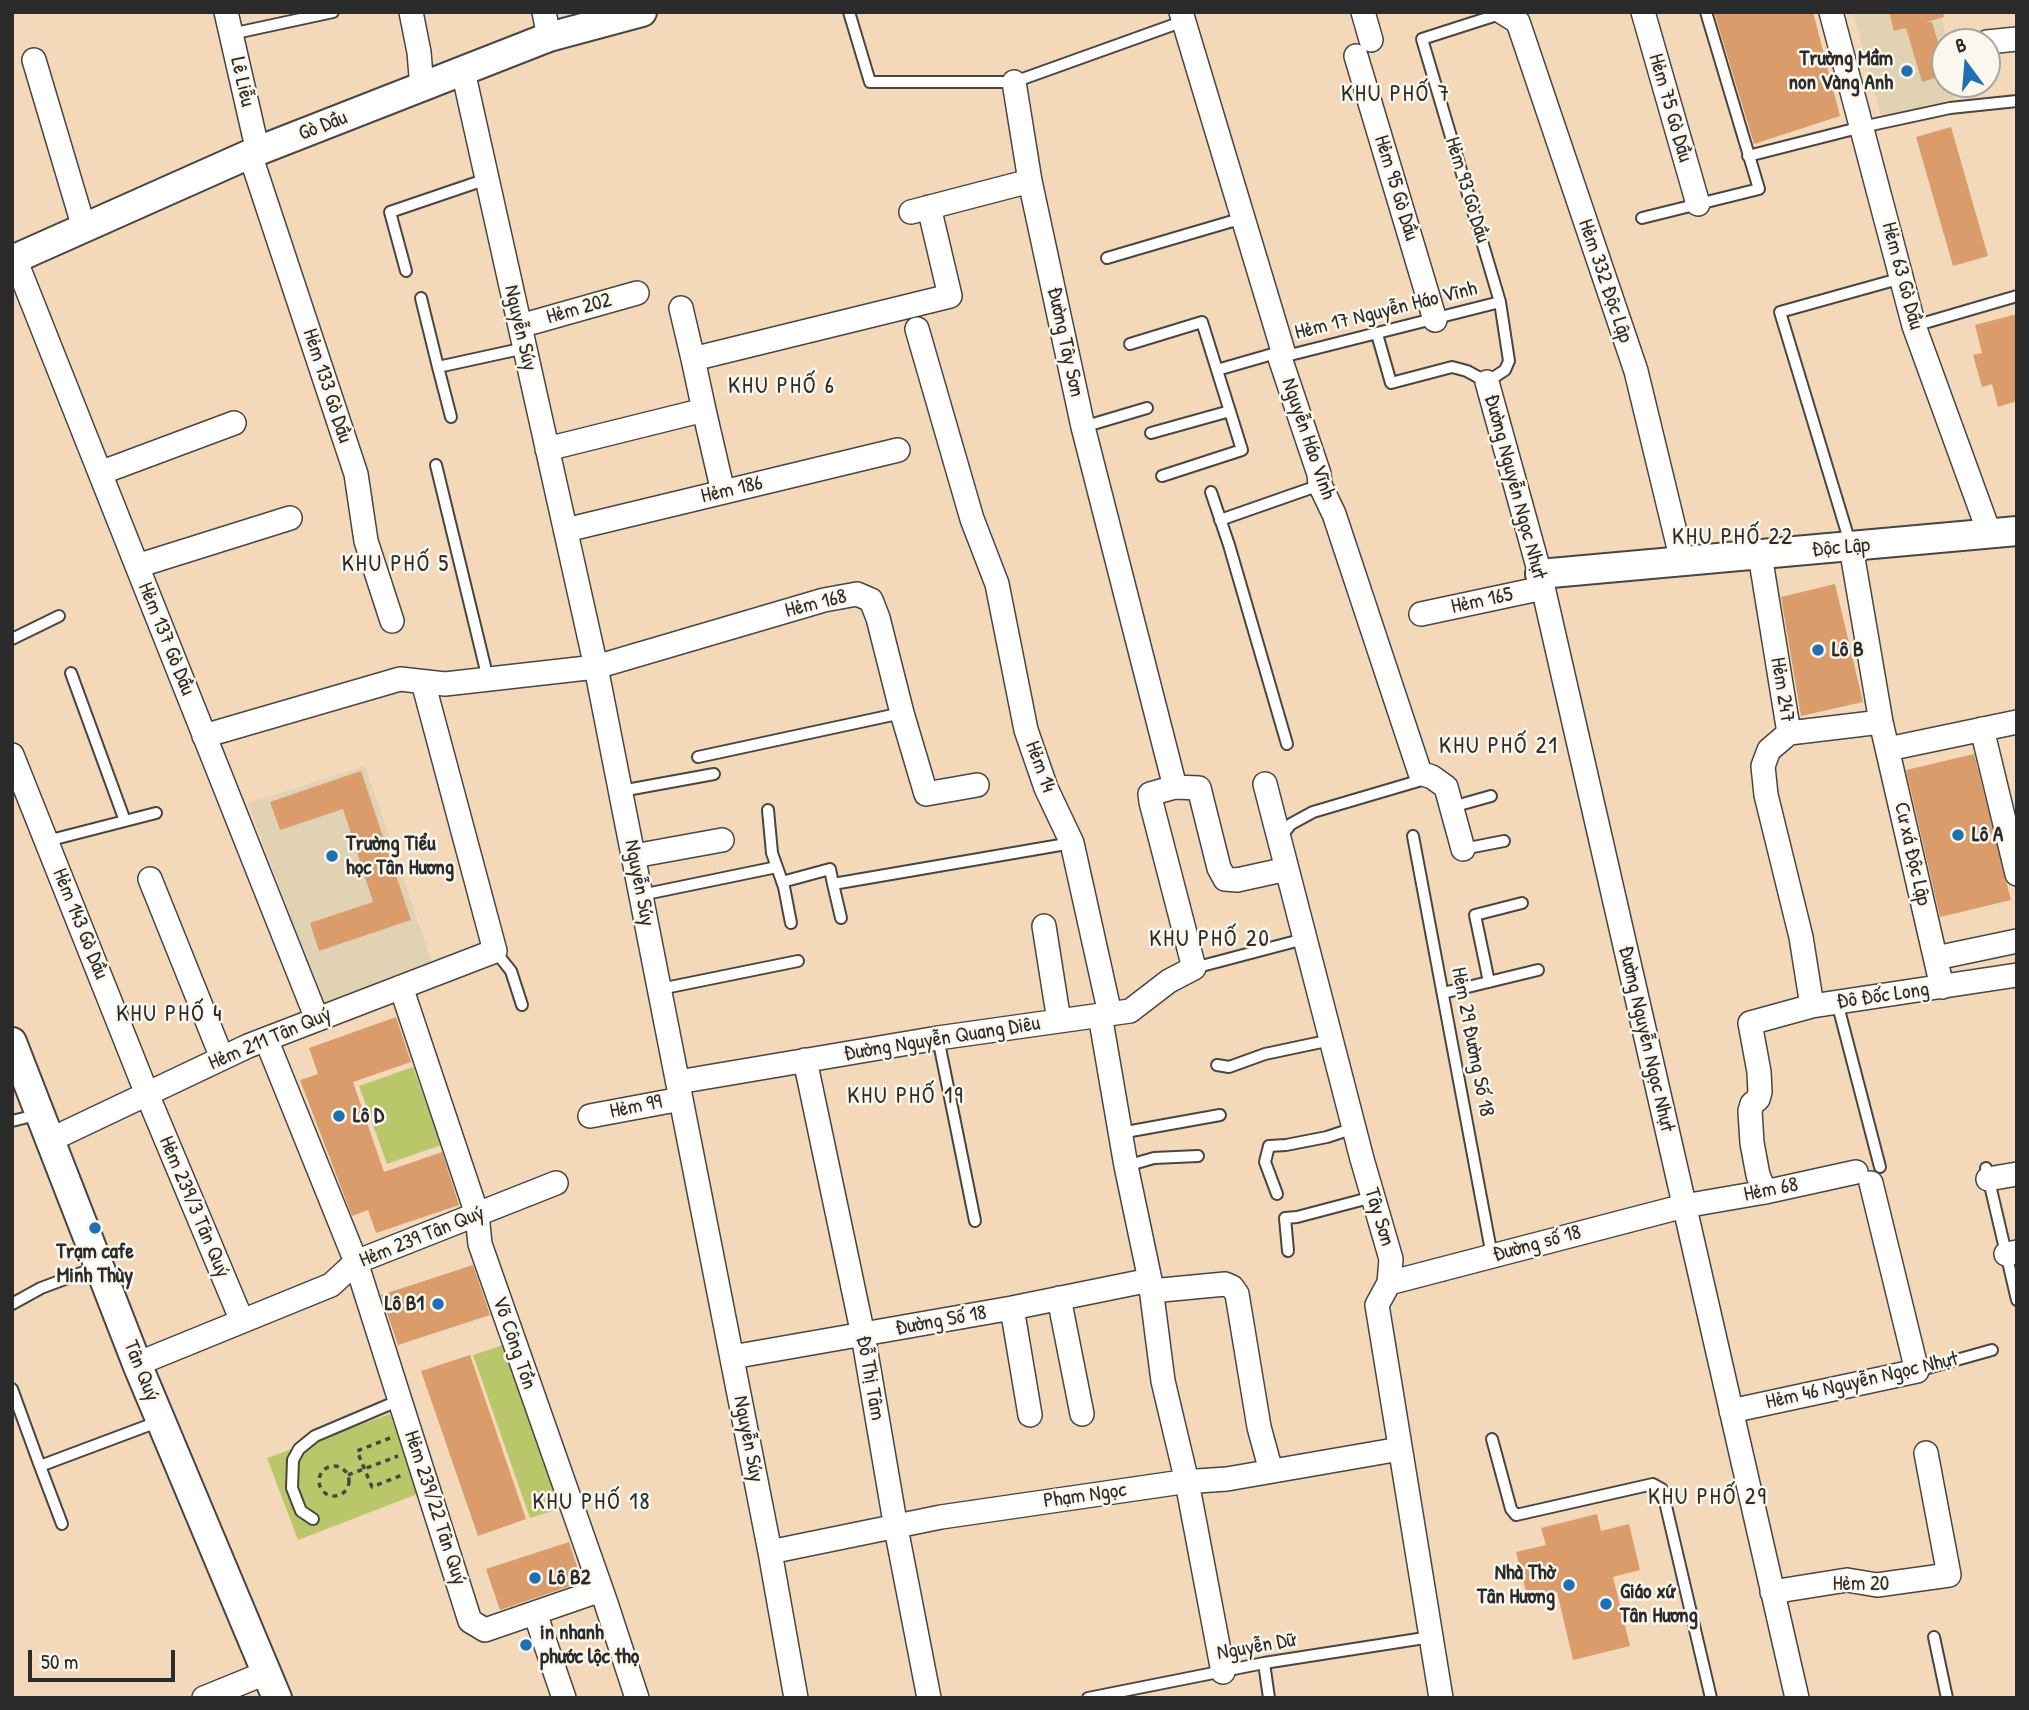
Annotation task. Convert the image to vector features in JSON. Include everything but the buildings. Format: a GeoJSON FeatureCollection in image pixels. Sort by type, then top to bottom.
{"type":"FeatureCollection","features":[{"type":"Feature","properties":{"kind":"street"},"geometry":{"type":"LineString","coordinates":[[411,12],[419,52],[422,88]]}},
{"type":"Feature","properties":{"kind":"street","name":"Gò Dầu"},"geometry":{"type":"LineString","coordinates":[[14,259],[254,153],[463,71],[547,25],[642,12]]}},
{"type":"Feature","properties":{"kind":"street","name":"Hẻm 95 Gò Dầu"},"geometry":{"type":"LineString","coordinates":[[1363,12],[1364,48],[1436,320]]}},
{"type":"Feature","properties":{"kind":"street","name":"Hẻm 75 Gò Dầu"},"geometry":{"type":"LineString","coordinates":[[1643,12],[1698,204]]}},
{"type":"Feature","properties":{"kind":"street","name":"Hẻm 63 Gò Dầu"},"geometry":{"type":"LineString","coordinates":[[1831,12],[1914,326],[2003,533]]}},
{"type":"Feature","properties":{"kind":"street","name":"Hẻm 332 Độc Lập"},"geometry":{"type":"LineString","coordinates":[[1503,13],[1518,22],[1636,371],[1682,561]]}},
{"type":"Feature","properties":{"kind":"street","name":"Nguyễn Háo Vĩnh"},"geometry":{"type":"LineString","coordinates":[[1182,17],[1319,474],[1320,485],[1334,514],[1420,773],[1432,777],[1446,787],[1462,849]]}},
{"type":"Feature","properties":{"kind":"street","name":"Lê Liễu"},"geometry":{"type":"LineString","coordinates":[[229,23],[254,153]]}},
{"type":"Feature","properties":{"kind":"street"},"geometry":{"type":"LineString","coordinates":[[34,60],[84,228]]}},
{"type":"Feature","properties":{"kind":"street","name":"Nguyễn Súy"},"geometry":{"type":"LineString","coordinates":[[463,71],[596,667],[771,1552],[796,1698]]}},
{"type":"Feature","properties":{"kind":"street","name":"Đường Tây Sơn"},"geometry":{"type":"LineString","coordinates":[[1014,82],[1030,181],[1083,427],[1175,787]]}},
{"type":"Feature","properties":{"kind":"street","name":"Hẻm 133 Gò Dầu"},"geometry":{"type":"LineString","coordinates":[[254,153],[356,474],[366,541],[392,621]]}},
{"type":"Feature","properties":{"kind":"street"},"geometry":{"type":"LineString","coordinates":[[693,359],[950,296],[920,209],[1030,181]]}},
{"type":"Feature","properties":{"kind":"street","name":"Hẻm 137 Gò Dầu"},"geometry":{"type":"LineString","coordinates":[[14,259],[317,1019]]}},
{"type":"Feature","properties":{"kind":"street","name":"Hẻm 202"},"geometry":{"type":"LineString","coordinates":[[522,337],[637,293]]}},
{"type":"Feature","properties":{"kind":"street"},"geometry":{"type":"LineString","coordinates":[[681,308],[723,492]]}},
{"type":"Feature","properties":{"kind":"street","name":"Hẻm 14"},"geometry":{"type":"LineString","coordinates":[[916,329],[972,519],[997,584],[1026,730],[1046,788],[1072,843],[1105,1015],[1120,1133],[1151,1286],[1163,1381],[1187,1482],[1223,1672]]}},
{"type":"Feature","properties":{"kind":"street","name":"Đường Nguyễn Ngọc Nhựt"},"geometry":{"type":"LineString","coordinates":[[1487,382],[1542,581],[1797,1698]]}},
{"type":"Feature","properties":{"kind":"street"},"geometry":{"type":"LineString","coordinates":[[547,449],[704,410]]}},
{"type":"Feature","properties":{"kind":"street"},"geometry":{"type":"LineString","coordinates":[[100,473],[234,424]]}},
{"type":"Feature","properties":{"kind":"street","name":"Hẻm 186"},"geometry":{"type":"LineString","coordinates":[[566,530],[898,450]]}},
{"type":"Feature","properties":{"kind":"street"},"geometry":{"type":"LineString","coordinates":[[137,566],[290,518]]}},
{"type":"Feature","properties":{"kind":"street","name":"Độc Lập"},"geometry":{"type":"LineString","coordinates":[[1542,581],[1682,561],[2003,533]]}},
{"type":"Feature","properties":{"kind":"street","name":"Cư xá Độc Lập"},"geometry":{"type":"LineString","coordinates":[[1851,547],[1881,722],[1942,987]]}},
{"type":"Feature","properties":{"kind":"street","name":"Hẻm 247"},"geometry":{"type":"LineString","coordinates":[[1760,555],[1789,733],[1881,722]]}},
{"type":"Feature","properties":{"kind":"street","name":"Hẻm 165"},"geometry":{"type":"LineString","coordinates":[[1421,614],[1542,581]]}},
{"type":"Feature","properties":{"kind":"street","name":"Hẻm 168"},"geometry":{"type":"LineString","coordinates":[[204,736],[400,679],[445,684],[596,667],[824,600],[857,594],[871,600],[878,618],[926,794],[977,785]]}},
{"type":"Feature","properties":{"kind":"street"},"geometry":{"type":"LineString","coordinates":[[423,682],[495,951]]}},
{"type":"Feature","properties":{"kind":"street"},"geometry":{"type":"LineString","coordinates":[[1888,749],[2017,722]]}},
{"type":"Feature","properties":{"kind":"street"},"geometry":{"type":"LineString","coordinates":[[1982,729],[2017,874]]}},
{"type":"Feature","properties":{"kind":"street"},"geometry":{"type":"LineString","coordinates":[[1789,733],[1769,750],[1763,766],[1766,795],[1801,937],[1812,1006]]}},
{"type":"Feature","properties":{"kind":"street","name":"Hẻm 143 Gò Dầu"},"geometry":{"type":"LineString","coordinates":[[12,755],[147,1094]]}},
{"type":"Feature","properties":{"kind":"street","name":"Tây Sơn"},"geometry":{"type":"LineString","coordinates":[[1265,784],[1354,1128],[1391,1259],[1389,1283],[1377,1305],[1440,1698]]}},
{"type":"Feature","properties":{"kind":"street"},"geometry":{"type":"LineString","coordinates":[[1194,968],[1150,794],[1175,787],[1199,789],[1219,869],[1225,879],[1237,880],[1287,869]]}},
{"type":"Feature","properties":{"kind":"street"},"geometry":{"type":"LineString","coordinates":[[634,856],[722,840]]}},
{"type":"Feature","properties":{"kind":"street"},"geometry":{"type":"LineString","coordinates":[[150,879],[222,1058]]}},
{"type":"Feature","properties":{"kind":"street"},"geometry":{"type":"LineString","coordinates":[[1044,926],[1059,1021]]}},
{"type":"Feature","properties":{"kind":"street"},"geometry":{"type":"LineString","coordinates":[[1936,958],[2017,941]]}},
{"type":"Feature","properties":{"kind":"street","name":"Hẻm 211 Tân Quý"},"geometry":{"type":"LineString","coordinates":[[45,1127],[147,1094],[265,1039],[495,951]]}},
{"type":"Feature","properties":{"kind":"street","name":"Đường Nguyễn Quang Diêu"},"geometry":{"type":"LineString","coordinates":[[680,1090],[805,1060],[1130,1011],[1169,981],[1194,968]]}},
{"type":"Feature","properties":{"kind":"street","name":"Đô Đốc Long"},"geometry":{"type":"LineString","coordinates":[[1765,1192],[1758,1175],[1752,1143],[1750,1111],[1760,1092],[1750,1023],[1812,1006],[2017,975]]}},
{"type":"Feature","properties":{"kind":"street","name":"Võ Công Tồn"},"geometry":{"type":"LineString","coordinates":[[401,987],[477,1214],[480,1244],[636,1698]]}},
{"type":"Feature","properties":{"kind":"street"},"geometry":{"type":"LineString","coordinates":[[265,1039],[356,1262]]}},
{"type":"Feature","properties":{"kind":"street","name":"Tân Quý"},"geometry":{"type":"LineString","coordinates":[[12,1041],[137,1364],[273,1685]]}},
{"type":"Feature","properties":{"kind":"street","name":"Đỗ Thị Tâm"},"geometry":{"type":"LineString","coordinates":[[805,1060],[863,1335],[929,1698]]}},
{"type":"Feature","properties":{"kind":"street","name":"Hẻm 99"},"geometry":{"type":"LineString","coordinates":[[590,1115],[680,1090]]}},
{"type":"Feature","properties":{"kind":"street","name":"Hẻm 239/3 Tân Quý"},"geometry":{"type":"LineString","coordinates":[[147,1094],[242,1321]]}},
{"type":"Feature","properties":{"kind":"street"},"geometry":{"type":"LineString","coordinates":[[1987,1173],[2017,1174]]}},
{"type":"Feature","properties":{"kind":"street"},"geometry":{"type":"LineString","coordinates":[[1869,1174],[1917,1371]]}},
{"type":"Feature","properties":{"kind":"street","name":"Hẻm 68"},"geometry":{"type":"LineString","coordinates":[[1684,1206],[1869,1174]]}},
{"type":"Feature","properties":{"kind":"street","name":"Hẻm 239 Tân Quý"},"geometry":{"type":"LineString","coordinates":[[137,1364],[331,1285],[356,1262],[556,1183]]}},
{"type":"Feature","properties":{"kind":"street","name":"Đường số 18"},"geometry":{"type":"LineString","coordinates":[[1389,1283],[1684,1206]]}},
{"type":"Feature","properties":{"kind":"street","name":"Hẻm 239/22 Tân Quý"},"geometry":{"type":"LineString","coordinates":[[356,1262],[470,1621],[485,1630],[601,1590]]}},
{"type":"Feature","properties":{"kind":"street","name":"Đường Số 18"},"geometry":{"type":"LineString","coordinates":[[732,1357],[1059,1298],[1151,1286],[1225,1284],[1232,1287],[1237,1294],[1259,1427],[1271,1471]]}},
{"type":"Feature","properties":{"kind":"street"},"geometry":{"type":"LineString","coordinates":[[1059,1298],[1082,1414]]}},
{"type":"Feature","properties":{"kind":"street"},"geometry":{"type":"LineString","coordinates":[[1012,1308],[1030,1415]]}},
{"type":"Feature","properties":{"kind":"street","name":"Hẻm 46 Nguyễn Ngọc Nhựt"},"geometry":{"type":"LineString","coordinates":[[1731,1411],[1917,1371]]}},
{"type":"Feature","properties":{"kind":"street","name":"Phạm Ngọc"},"geometry":{"type":"LineString","coordinates":[[771,1552],[941,1517],[1187,1482],[1227,1479],[1400,1450]]}},
{"type":"Feature","properties":{"kind":"street","name":"Hẻm 20"},"geometry":{"type":"LineString","coordinates":[[1772,1592],[1847,1580],[1877,1585],[1949,1576],[1926,1453]]}},
{"type":"Feature","properties":{"kind":"street"},"geometry":{"type":"LineString","coordinates":[[535,1613],[565,1698]]}},
{"type":"Feature","properties":{"kind":"street"},"geometry":{"type":"LineString","coordinates":[[204,1698],[273,1685]]}},
{"type":"Feature","properties":{"kind":"lane"},"geometry":{"type":"LineString","coordinates":[[229,23],[333,12]]}},
{"type":"Feature","properties":{"kind":"lane"},"geometry":{"type":"LineString","coordinates":[[849,12],[870,82],[1014,82],[1182,17]]}},
{"type":"Feature","properties":{"kind":"lane"},"geometry":{"type":"LineString","coordinates":[[1642,218],[1759,189],[1706,12]]}},
{"type":"Feature","properties":{"kind":"lane","name":"Hẻm 93 Gò Dầu"},"geometry":{"type":"LineString","coordinates":[[1500,302],[1422,39],[1503,13]]}},
{"type":"Feature","properties":{"kind":"lane"},"geometry":{"type":"LineString","coordinates":[[1748,156],[1950,108],[2017,102]]}},
{"type":"Feature","properties":{"kind":"lane"},"geometry":{"type":"LineString","coordinates":[[406,271],[390,212],[487,179]]}},
{"type":"Feature","properties":{"kind":"lane"},"geometry":{"type":"LineString","coordinates":[[1107,258],[1243,218]]}},
{"type":"Feature","properties":{"kind":"lane"},"geometry":{"type":"LineString","coordinates":[[1851,547],[1780,312],[1902,278]]}},
{"type":"Feature","properties":{"kind":"lane"},"geometry":{"type":"LineString","coordinates":[[1914,326],[2017,296]]}},
{"type":"Feature","properties":{"kind":"lane"},"geometry":{"type":"LineString","coordinates":[[421,298],[451,417]]}},
{"type":"Feature","properties":{"kind":"lane"},"geometry":{"type":"LineString","coordinates":[[1377,334],[1391,383],[1452,367],[1467,371],[1487,382],[1505,370],[1509,361],[1500,302]]}},
{"type":"Feature","properties":{"kind":"lane","name":"Hẻm 17 Nguyễn Háo Vĩnh"},"geometry":{"type":"LineString","coordinates":[[1217,370],[1436,320],[1500,302]]}},
{"type":"Feature","properties":{"kind":"lane"},"geometry":{"type":"LineString","coordinates":[[1130,344],[1202,322],[1242,450],[1162,476]]}},
{"type":"Feature","properties":{"kind":"lane"},"geometry":{"type":"LineString","coordinates":[[438,367],[522,337]]}},
{"type":"Feature","properties":{"kind":"lane"},"geometry":{"type":"LineString","coordinates":[[1083,427],[1147,408]]}},
{"type":"Feature","properties":{"kind":"lane"},"geometry":{"type":"LineString","coordinates":[[1150,433],[1230,411]]}},
{"type":"Feature","properties":{"kind":"lane"},"geometry":{"type":"LineString","coordinates":[[436,465],[488,679]]}},
{"type":"Feature","properties":{"kind":"lane"},"geometry":{"type":"LineString","coordinates":[[1220,520],[1320,485]]}},
{"type":"Feature","properties":{"kind":"lane"},"geometry":{"type":"LineString","coordinates":[[1211,492],[1287,744]]}},
{"type":"Feature","properties":{"kind":"lane"},"geometry":{"type":"LineString","coordinates":[[12,639],[59,616]]}},
{"type":"Feature","properties":{"kind":"lane"},"geometry":{"type":"LineString","coordinates":[[71,673],[125,821]]}},
{"type":"Feature","properties":{"kind":"lane"},"geometry":{"type":"LineString","coordinates":[[698,757],[902,713]]}},
{"type":"Feature","properties":{"kind":"lane"},"geometry":{"type":"LineString","coordinates":[[621,791],[714,774]]}},
{"type":"Feature","properties":{"kind":"lane"},"geometry":{"type":"LineString","coordinates":[[1279,839],[1291,824],[1313,812],[1432,777]]}},
{"type":"Feature","properties":{"kind":"lane"},"geometry":{"type":"LineString","coordinates":[[1452,807],[1491,796]]}},
{"type":"Feature","properties":{"kind":"lane"},"geometry":{"type":"LineString","coordinates":[[768,810],[772,853],[791,923]]}},
{"type":"Feature","properties":{"kind":"lane"},"geometry":{"type":"LineString","coordinates":[[47,841],[156,813]]}},
{"type":"Feature","properties":{"kind":"lane","name":"Hẻm 29 Đường Số 18"},"geometry":{"type":"LineString","coordinates":[[1413,836],[1492,1256]]}},
{"type":"Feature","properties":{"kind":"lane"},"geometry":{"type":"LineString","coordinates":[[1462,849],[1504,841]]}},
{"type":"Feature","properties":{"kind":"lane"},"geometry":{"type":"LineString","coordinates":[[833,884],[1072,843]]}},
{"type":"Feature","properties":{"kind":"lane"},"geometry":{"type":"LineString","coordinates":[[641,895],[777,867]]}},
{"type":"Feature","properties":{"kind":"lane"},"geometry":{"type":"LineString","coordinates":[[782,882],[830,869],[841,918]]}},
{"type":"Feature","properties":{"kind":"lane"},"geometry":{"type":"LineString","coordinates":[[1489,982],[1475,915],[1522,903]]}},
{"type":"Feature","properties":{"kind":"lane"},"geometry":{"type":"LineString","coordinates":[[1194,968],[1304,939]]}},
{"type":"Feature","properties":{"kind":"lane"},"geometry":{"type":"LineString","coordinates":[[495,951],[511,971],[522,1005]]}},
{"type":"Feature","properties":{"kind":"lane"},"geometry":{"type":"LineString","coordinates":[[660,989],[798,961]]}},
{"type":"Feature","properties":{"kind":"lane"},"geometry":{"type":"LineString","coordinates":[[1443,993],[1538,970]]}},
{"type":"Feature","properties":{"kind":"lane"},"geometry":{"type":"LineString","coordinates":[[1837,1002],[1869,1174]]}},
{"type":"Feature","properties":{"kind":"lane"},"geometry":{"type":"LineString","coordinates":[[938,1038],[975,1221]]}},
{"type":"Feature","properties":{"kind":"lane"},"geometry":{"type":"LineString","coordinates":[[1217,1065],[1229,1067],[1265,1054],[1331,1040]]}},
{"type":"Feature","properties":{"kind":"lane"},"geometry":{"type":"LineString","coordinates":[[1120,1133],[1220,1115]]}},
{"type":"Feature","properties":{"kind":"lane"},"geometry":{"type":"LineString","coordinates":[[12,1121],[45,1127]]}},
{"type":"Feature","properties":{"kind":"lane"},"geometry":{"type":"LineString","coordinates":[[1277,1194],[1265,1162],[1269,1146],[1313,1140],[1354,1128]]}},
{"type":"Feature","properties":{"kind":"lane"},"geometry":{"type":"LineString","coordinates":[[1126,1166],[1154,1158],[1198,1156]]}},
{"type":"Feature","properties":{"kind":"lane"},"geometry":{"type":"LineString","coordinates":[[1987,1173],[2011,1253],[2017,1300]]}},
{"type":"Feature","properties":{"kind":"lane"},"geometry":{"type":"LineString","coordinates":[[1289,1251],[1285,1218],[1373,1197]]}},
{"type":"Feature","properties":{"kind":"lane"},"geometry":{"type":"LineString","coordinates":[[12,1304],[41,1288],[100,1266]]}},
{"type":"Feature","properties":{"kind":"lane","name":"Hẻm 46 Nguyễn Ngọc Nhựt"},"geometry":{"type":"LineString","coordinates":[[1917,1371],[1992,1350]]}},
{"type":"Feature","properties":{"kind":"lane"},"geometry":{"type":"LineString","coordinates":[[12,1389],[62,1524]]}},
{"type":"Feature","properties":{"kind":"lane"},"geometry":{"type":"LineString","coordinates":[[313,1519],[300,1511],[292,1489],[293,1460],[299,1449],[315,1436],[400,1400]]}},
{"type":"Feature","properties":{"kind":"lane"},"geometry":{"type":"LineString","coordinates":[[40,1466],[162,1421]]}},
{"type":"Feature","properties":{"kind":"lane"},"geometry":{"type":"LineString","coordinates":[[1492,1439],[1510,1509],[1517,1515],[1653,1484],[1662,1489],[1711,1698]]}},
{"type":"Feature","properties":{"kind":"lane","name":"Nguyễn Dữ"},"geometry":{"type":"LineString","coordinates":[[1092,1697],[1264,1663],[1431,1637]]}},
{"type":"Feature","properties":{"kind":"lane"},"geometry":{"type":"LineString","coordinates":[[1934,1637],[1947,1698]]}},
{"type":"Feature","properties":{"kind":"lane"},"geometry":{"type":"LineString","coordinates":[[1264,1663],[1269,1698]]}},
{"type":"Feature","properties":{"kind":"path"},"geometry":{"type":"LineString","coordinates":[[390,1438],[357,1451],[372,1487],[405,1474]]}},
{"type":"Feature","properties":{"kind":"path"},"geometry":{"type":"LineString","coordinates":[[348,1475],[416,1449]]}},
{"type":"Feature","properties":{"kind":"path"},"geometry":{"type":"LineString","coordinates":[[326,1468],[341,1468],[348,1475],[349,1485],[339,1496],[324,1494],[318,1485],[320,1475],[326,1468]]}},
{"type":"Feature","properties":{"kind":"shaded area","name":"Trường Mầm non Vàng Anh"},"geometry":{"type":"Polygon","coordinates":[[[1853,12],[1941,12],[1944,28],[1931,28],[1931,98],[1954,99],[1881,116],[1853,12]]]}},
{"type":"Feature","properties":{"kind":"shaded area","name":"Trường Tiểu học Tân Hương"},"geometry":{"type":"Polygon","coordinates":[[[365,766],[433,965],[324,1006],[248,803],[365,766]]]}},
{"type":"Feature","properties":{"kind":"green space"},"geometry":{"type":"Polygon","coordinates":[[[413,1067],[441,1145],[387,1164],[359,1086],[413,1067]]]}},
{"type":"Feature","properties":{"kind":"green space"},"geometry":{"type":"Polygon","coordinates":[[[506,1344],[562,1508],[530,1518],[473,1355],[506,1344]]]}},
{"type":"Feature","properties":{"kind":"green space"},"geometry":{"type":"Polygon","coordinates":[[[390,1414],[420,1493],[298,1540],[267,1458],[390,1414]]]}},
{"type":"Feature","properties":{"kind":"place","name":"Trường Mầm non Vàng Anh"},"geometry":{"type":"Point","coordinates":[1907,71]}},
{"type":"Feature","properties":{"kind":"place","name":"Lô B"},"geometry":{"type":"Point","coordinates":[1818,650]}},
{"type":"Feature","properties":{"kind":"place","name":"Lô A"},"geometry":{"type":"Point","coordinates":[1958,835]}},
{"type":"Feature","properties":{"kind":"place","name":"Trường Tiểu học Tân Hương"},"geometry":{"type":"Point","coordinates":[332,856]}},
{"type":"Feature","properties":{"kind":"place","name":"Lô D"},"geometry":{"type":"Point","coordinates":[339,1116]}},
{"type":"Feature","properties":{"kind":"place","name":"Trạm cafe Minh Thùy"},"geometry":{"type":"Point","coordinates":[95,1228]}},
{"type":"Feature","properties":{"kind":"place","name":"Lô B1"},"geometry":{"type":"Point","coordinates":[438,1304]}},
{"type":"Feature","properties":{"kind":"place","name":"Lô B2"},"geometry":{"type":"Point","coordinates":[535,1578]}},
{"type":"Feature","properties":{"kind":"place","name":"Nhà Thờ Tân Hương"},"geometry":{"type":"Point","coordinates":[1569,1585]}},
{"type":"Feature","properties":{"kind":"place","name":"Giáo xứ Tân Hương"},"geometry":{"type":"Point","coordinates":[1606,1604]}},
{"type":"Feature","properties":{"kind":"place","name":"in nhanh phước lộc thọ"},"geometry":{"type":"Point","coordinates":[526,1645]}},
{"type":"Feature","properties":{"kind":"district","name":"KHU PHỐ 7"},"geometry":{"type":"Point","coordinates":[1396,95]}},
{"type":"Feature","properties":{"kind":"district","name":"KHU PHỐ 6"},"geometry":{"type":"Point","coordinates":[782,387]}},
{"type":"Feature","properties":{"kind":"district","name":"KHU PHỐ 22"},"geometry":{"type":"Point","coordinates":[1733,538]}},
{"type":"Feature","properties":{"kind":"district","name":"KHU PHỐ 5"},"geometry":{"type":"Point","coordinates":[396,565]}},
{"type":"Feature","properties":{"kind":"district","name":"KHU PHỐ 21"},"geometry":{"type":"Point","coordinates":[1499,747]}},
{"type":"Feature","properties":{"kind":"district","name":"KHU PHỐ 20"},"geometry":{"type":"Point","coordinates":[1210,940]}},
{"type":"Feature","properties":{"kind":"district","name":"KHU PHỐ 4"},"geometry":{"type":"Point","coordinates":[170,1015]}},
{"type":"Feature","properties":{"kind":"district","name":"KHU PHỐ 19"},"geometry":{"type":"Point","coordinates":[906,1097]}},
{"type":"Feature","properties":{"kind":"district","name":"KHU PHỐ 29"},"geometry":{"type":"Point","coordinates":[1708,1498]}},
{"type":"Feature","properties":{"kind":"district","name":"KHU PHỐ 18"},"geometry":{"type":"Point","coordinates":[592,1503]}}]}
